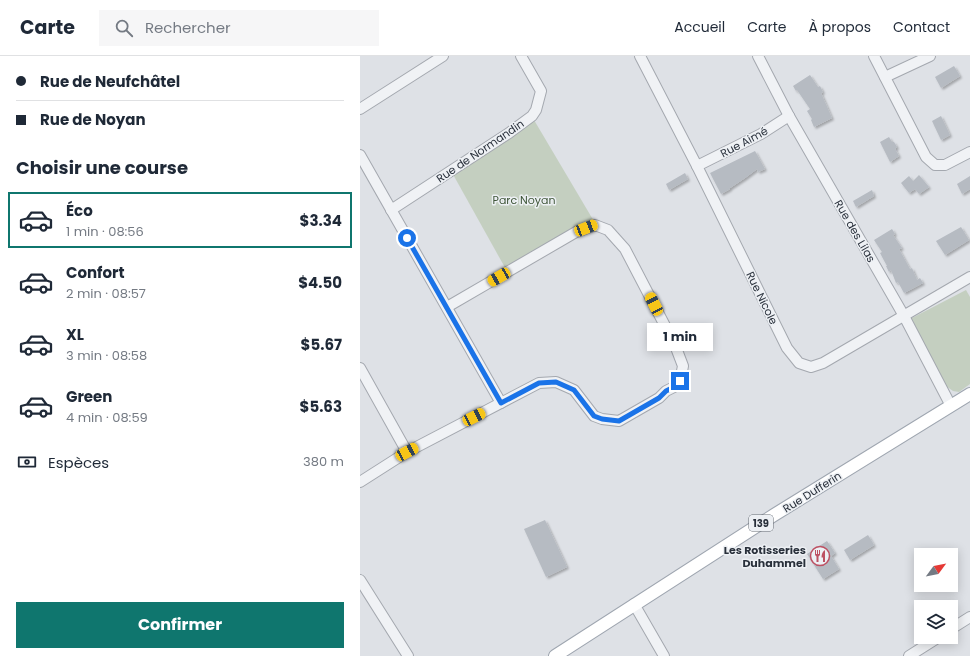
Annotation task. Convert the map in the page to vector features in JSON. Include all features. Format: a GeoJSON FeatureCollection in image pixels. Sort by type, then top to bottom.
{"type":"FeatureCollection","features":[{"type":"Feature","properties":{"kind":"main road","name":"Rue Dufferin"},"geometry":{"type":"LineString","coordinates":[[554,656],[774,515],[970,394]]}},
{"type":"Feature","properties":{"kind":"street"},"geometry":{"type":"LineString","coordinates":[[360,109],[443,56]]}},
{"type":"Feature","properties":{"kind":"street","name":"Rue de Normandin"},"geometry":{"type":"LineString","coordinates":[[391,210],[509,133],[532,116],[536,110],[541,91],[521,56]]}},
{"type":"Feature","properties":{"kind":"street","name":"Rue Nicole"},"geometry":{"type":"LineString","coordinates":[[640,56],[697,166],[787,348],[800,363],[811,367],[823,363],[970,276]]}},
{"type":"Feature","properties":{"kind":"street","name":"Rue des Lilas"},"geometry":{"type":"LineString","coordinates":[[758,56],[789,116],[904,316],[951,406]]}},
{"type":"Feature","properties":{"kind":"street"},"geometry":{"type":"LineString","coordinates":[[874,56],[926,157],[935,164],[945,165],[970,152]]}},
{"type":"Feature","properties":{"kind":"street"},"geometry":{"type":"LineString","coordinates":[[885,77],[930,56]]}},
{"type":"Feature","properties":{"kind":"street","name":"Rue Aimé"},"geometry":{"type":"LineString","coordinates":[[697,166],[761,134],[789,116]]}},
{"type":"Feature","properties":{"kind":"street"},"geometry":{"type":"LineString","coordinates":[[360,155],[501,403]]}},
{"type":"Feature","properties":{"kind":"street"},"geometry":{"type":"LineString","coordinates":[[360,482],[407,452],[539,383],[556,382],[574,390],[594,416],[602,419],[619,421],[659,398],[680,381],[683,366],[675,345],[625,249],[608,230],[595,225],[576,232],[447,307]]}},
{"type":"Feature","properties":{"kind":"street"},"geometry":{"type":"LineString","coordinates":[[360,368],[407,452]]}},
{"type":"Feature","properties":{"kind":"street"},"geometry":{"type":"LineString","coordinates":[[360,580],[408,656]]}},
{"type":"Feature","properties":{"kind":"street"},"geometry":{"type":"LineString","coordinates":[[634,604],[664,656]]}},
{"type":"Feature","properties":{"kind":"street"},"geometry":{"type":"LineString","coordinates":[[958,625],[970,617]]}},
{"type":"Feature","properties":{"kind":"street"},"geometry":{"type":"LineString","coordinates":[[909,656],[928,644]]}},
{"type":"Feature","properties":{"kind":"green space","name":"Parc Noyan"},"geometry":{"type":"Polygon","coordinates":[[[534,120],[595,223],[508,273],[450,169],[534,120]]]}},
{"type":"Feature","properties":{"kind":"green space"},"geometry":{"type":"Polygon","coordinates":[[[966,290],[970,297],[970,384],[959,392],[953,391],[946,386],[910,319],[966,290]]]}},
{"type":"Feature","properties":{"kind":"building"},"geometry":{"type":"Polygon","coordinates":[[[954,66],[960,76],[941,88],[935,77],[954,66]]]}},
{"type":"Feature","properties":{"kind":"building"},"geometry":{"type":"Polygon","coordinates":[[[810,75],[818,87],[820,86],[823,92],[821,93],[832,118],[814,127],[811,120],[812,119],[807,111],[810,109],[793,86],[810,75]]]}},
{"type":"Feature","properties":{"kind":"building"},"geometry":{"type":"Polygon","coordinates":[[[941,116],[950,135],[941,140],[932,121],[941,116]]]}},
{"type":"Feature","properties":{"kind":"building"},"geometry":{"type":"Polygon","coordinates":[[[889,137],[897,147],[895,149],[899,156],[890,162],[880,142],[889,137]]]}},
{"type":"Feature","properties":{"kind":"building"},"geometry":{"type":"Polygon","coordinates":[[[755,151],[765,169],[758,172],[757,169],[721,194],[710,173],[755,151]]]}},
{"type":"Feature","properties":{"kind":"building"},"geometry":{"type":"Polygon","coordinates":[[[685,173],[688,179],[669,190],[666,184],[685,173]]]}},
{"type":"Feature","properties":{"kind":"building"},"geometry":{"type":"Polygon","coordinates":[[[919,175],[929,187],[919,194],[915,189],[909,193],[901,183],[909,176],[913,181],[919,175]]]}},
{"type":"Feature","properties":{"kind":"building"},"geometry":{"type":"Polygon","coordinates":[[[970,176],[970,189],[962,194],[957,184],[970,176]]]}},
{"type":"Feature","properties":{"kind":"building"},"geometry":{"type":"Polygon","coordinates":[[[872,190],[874,196],[856,207],[853,201],[872,190]]]}},
{"type":"Feature","properties":{"kind":"building"},"geometry":{"type":"Polygon","coordinates":[[[961,227],[969,240],[945,255],[936,241],[961,227]]]}},
{"type":"Feature","properties":{"kind":"building"},"geometry":{"type":"Polygon","coordinates":[[[892,229],[895,234],[893,235],[902,248],[899,249],[910,269],[912,268],[917,280],[920,278],[923,283],[904,293],[898,282],[896,283],[891,270],[889,272],[880,253],[882,252],[874,240],[892,229]]]}},
{"type":"Feature","properties":{"kind":"building"},"geometry":{"type":"Polygon","coordinates":[[[545,520],[567,567],[546,577],[524,529],[545,520]]]}},
{"type":"Feature","properties":{"kind":"building"},"geometry":{"type":"Polygon","coordinates":[[[868,535],[874,545],[850,560],[844,550],[868,535]]]}},
{"type":"Feature","properties":{"kind":"building"},"geometry":{"type":"Polygon","coordinates":[[[827,541],[835,553],[831,556],[839,569],[823,579],[807,554],[827,541]]]}},
{"type":"Feature","properties":{"kind":"place","name":"Les Rotisseries Duhammel"},"geometry":{"type":"Point","coordinates":[820,556]}},
{"type":"Feature","properties":{"kind":"route"},"geometry":{"type":"LineString","coordinates":[[407,238],[501,403],[539,383],[556,382],[574,390],[594,416],[602,419],[619,421],[659,398],[680,381]]}}]}
